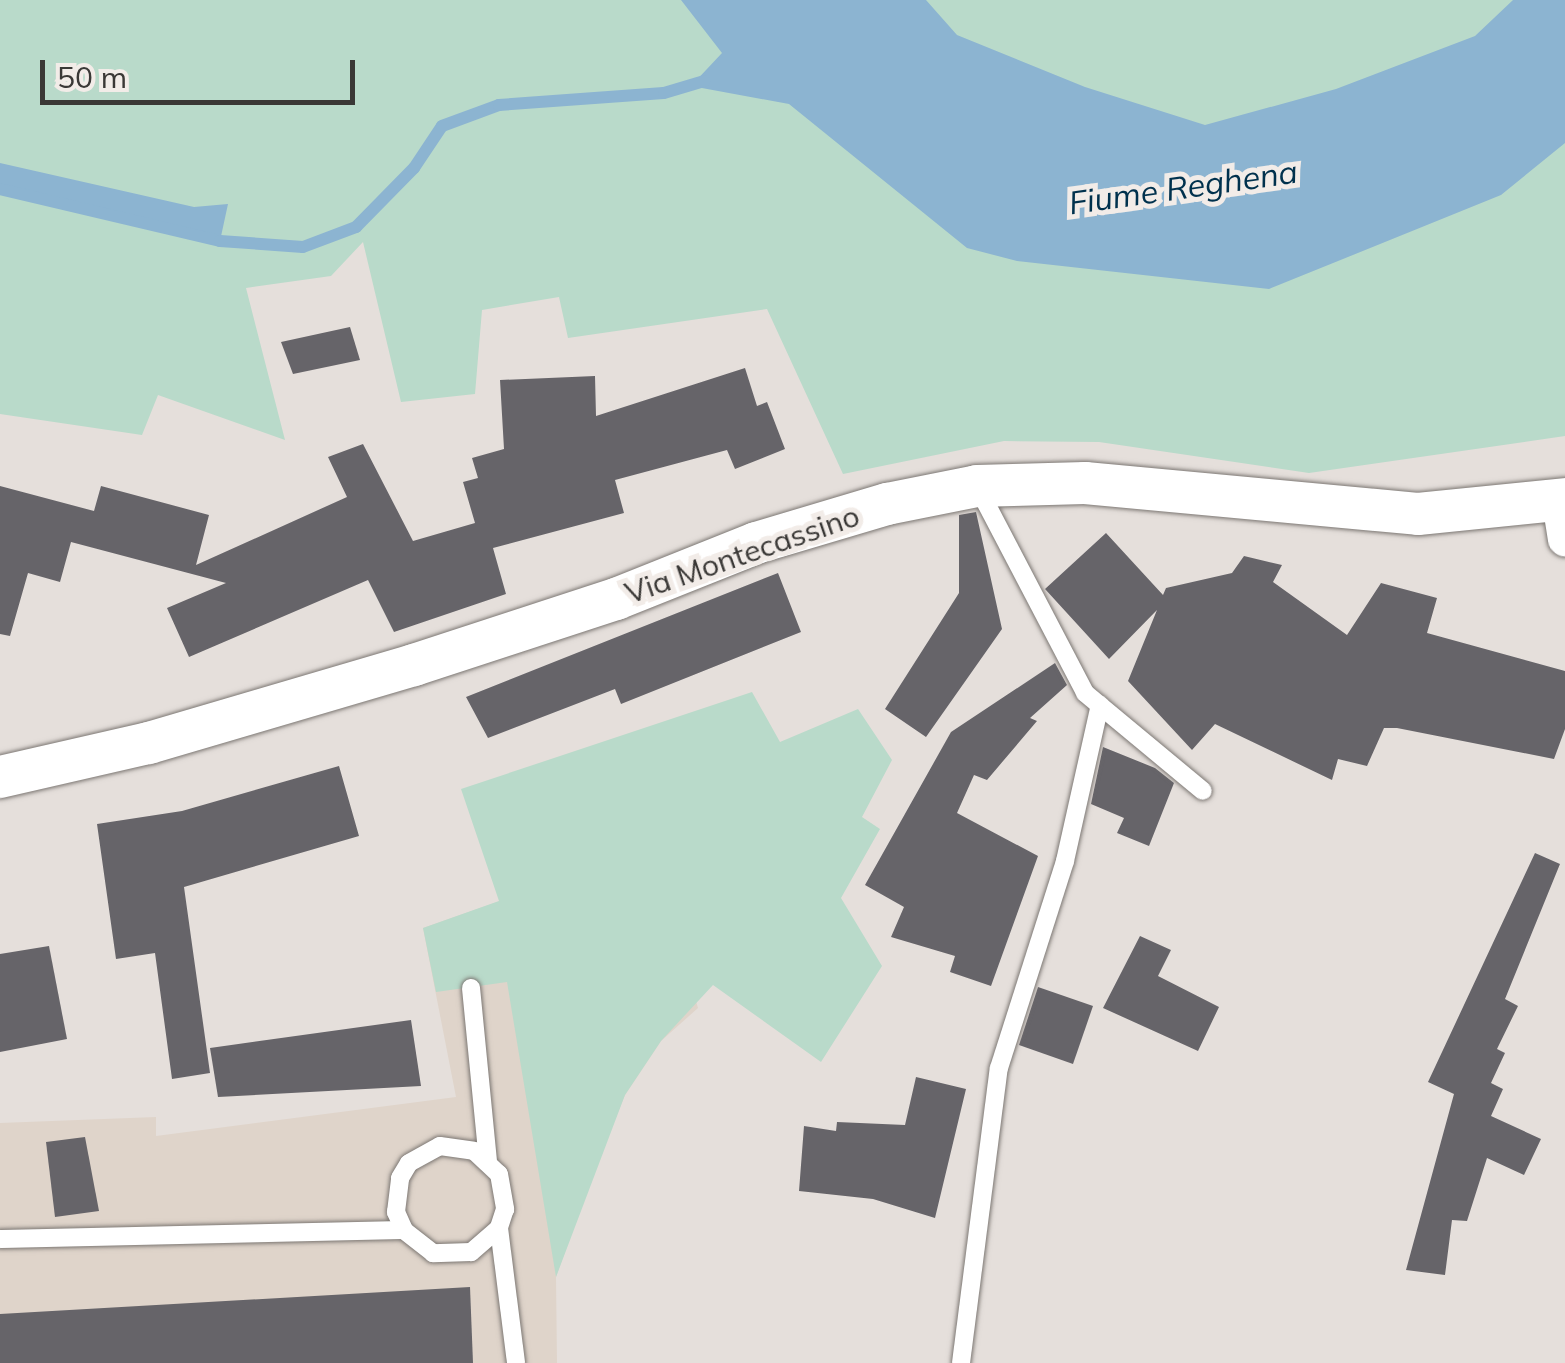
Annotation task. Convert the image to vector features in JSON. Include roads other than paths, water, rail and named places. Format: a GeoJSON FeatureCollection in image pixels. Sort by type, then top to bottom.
{"type":"FeatureCollection","features":[{"type":"Feature","properties":{"kind":"street","name":"Via Montecassino"},"geometry":{"type":"LineString","coordinates":[[0,777],[149,742],[414,665],[616,599],[756,543],[887,504],[977,486],[1084,483],[1418,514],[1563,513]]}},
{"type":"Feature","properties":{"kind":"lane"},"geometry":{"type":"LineString","coordinates":[[977,486],[1085,692],[1203,791]]}},
{"type":"Feature","properties":{"kind":"lane"},"geometry":{"type":"LineString","coordinates":[[961,1363],[999,1068],[1066,861],[1100,705]]}},
{"type":"Feature","properties":{"kind":"lane"},"geometry":{"type":"LineString","coordinates":[[471,988],[488,1160],[505,1190],[499,1228],[516,1363]]}},
{"type":"Feature","properties":{"kind":"lane"},"geometry":{"type":"LineString","coordinates":[[488,1160],[457,1146],[440,1146],[409,1163],[395,1195],[404,1230],[433,1253],[452,1256],[471,1252],[499,1228]]}},
{"type":"Feature","properties":{"kind":"lane"},"geometry":{"type":"LineString","coordinates":[[0,1239],[404,1230]]}},
{"type":"Feature","properties":{"kind":"water","name":"Fiume Reghena"},"geometry":{"type":"Polygon","coordinates":[[[681,0],[926,0],[957,35],[1085,87],[1205,125],[1336,89],[1475,36],[1513,0],[1565,0],[1565,143],[1501,195],[1269,289],[1017,261],[967,248],[789,104],[691,86],[722,53],[681,0]]]}},
{"type":"Feature","properties":{"kind":"water"},"geometry":{"type":"Polygon","coordinates":[[[0,163],[194,207],[228,204],[220,241],[0,189],[0,163]]]}},
{"type":"Feature","properties":{"kind":"waterway"},"geometry":{"type":"LineString","coordinates":[[0,189],[220,241],[303,247],[356,227],[414,168],[442,126],[499,105],[664,93],[704,81]]}}]}
